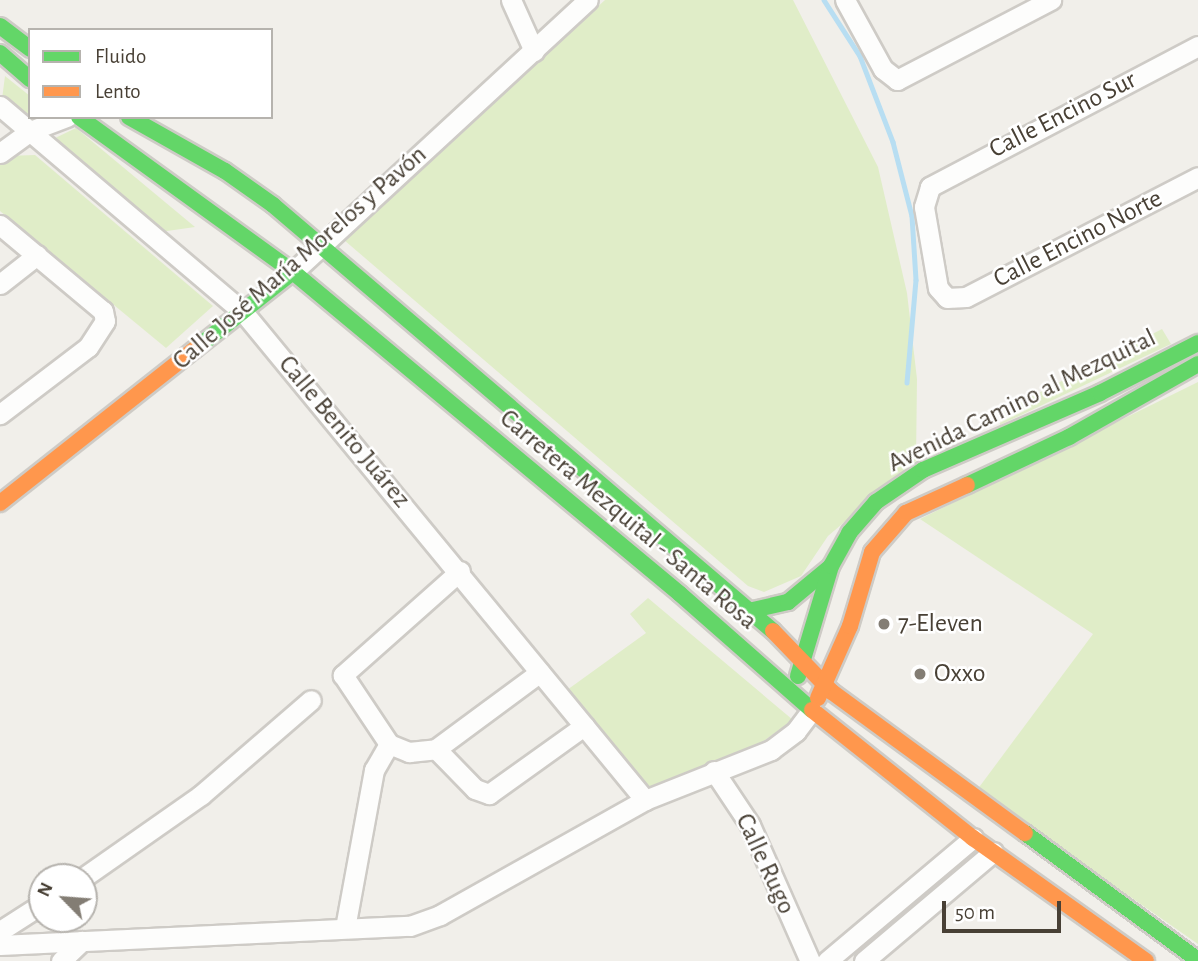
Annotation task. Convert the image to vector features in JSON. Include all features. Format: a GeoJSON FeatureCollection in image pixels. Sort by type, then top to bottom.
{"type":"FeatureCollection","features":[{"type":"Feature","properties":{"kind":"main road"},"geometry":{"type":"LineString","coordinates":[[1,60],[28,78]]}},
{"type":"Feature","properties":{"kind":"main road","name":"Carretera Mezquital - Santa Rosa"},"geometry":{"type":"LineString","coordinates":[[82,119],[293,272],[680,594],[806,705],[973,838],[1146,961]]}},
{"type":"Feature","properties":{"kind":"main road","name":"Carretera Mezquital - Santa Rosa"},"geometry":{"type":"LineString","coordinates":[[134,119],[225,171],[315,251],[387,323],[451,356],[753,610],[825,685],[926,764],[1198,960]]}},
{"type":"Feature","properties":{"kind":"main road","name":"Calle José María Morelos y Pavón"},"geometry":{"type":"LineString","coordinates":[[0,503],[293,272]]}},
{"type":"Feature","properties":{"kind":"main road","name":"Avenida Camino al Mezquital"},"geometry":{"type":"LineString","coordinates":[[806,705],[800,660],[831,566],[849,533],[876,502],[906,480],[1198,342]]}},
{"type":"Feature","properties":{"kind":"main road","name":"Avenida Camino al Mezquital"},"geometry":{"type":"LineString","coordinates":[[806,705],[825,685],[872,552],[906,513],[1069,437],[1198,365]]}},
{"type":"Feature","properties":{"kind":"main road"},"geometry":{"type":"LineString","coordinates":[[753,610],[788,602],[831,566]]}},
{"type":"Feature","properties":{"kind":"street"},"geometry":{"type":"LineString","coordinates":[[511,0],[534,51]]}},
{"type":"Feature","properties":{"kind":"street","name":"Calle José María Morelos y Pavón"},"geometry":{"type":"LineString","coordinates":[[293,272],[588,0]]}},
{"type":"Feature","properties":{"kind":"street"},"geometry":{"type":"LineString","coordinates":[[845,0],[883,69],[897,80],[1051,0]]}},
{"type":"Feature","properties":{"kind":"street"},"geometry":{"type":"LineString","coordinates":[[6,31],[28,49]]}},
{"type":"Feature","properties":{"kind":"street","name":"Calle Encino Sur"},"geometry":{"type":"LineString","coordinates":[[956,299],[947,298],[938,288],[924,207],[930,187],[1198,46]]}},
{"type":"Feature","properties":{"kind":"street","name":"Calle Benito Juárez"},"geometry":{"type":"LineString","coordinates":[[0,106],[244,313],[460,571],[645,800]]}},
{"type":"Feature","properties":{"kind":"street"},"geometry":{"type":"LineString","coordinates":[[0,153],[30,131],[62,119]]}},
{"type":"Feature","properties":{"kind":"street","name":"Calle Encino Norte"},"geometry":{"type":"LineString","coordinates":[[956,299],[1198,177]]}},
{"type":"Feature","properties":{"kind":"street"},"geometry":{"type":"LineString","coordinates":[[0,225],[103,311],[104,328],[88,347],[0,414]]}},
{"type":"Feature","properties":{"kind":"street"},"geometry":{"type":"LineString","coordinates":[[0,284],[37,255]]}},
{"type":"Feature","properties":{"kind":"street"},"geometry":{"type":"LineString","coordinates":[[460,571],[346,669],[343,682],[389,744],[409,752],[436,749],[540,673]]}},
{"type":"Feature","properties":{"kind":"street"},"geometry":{"type":"LineString","coordinates":[[98,867],[201,795],[312,699]]}},
{"type":"Feature","properties":{"kind":"street"},"geometry":{"type":"LineString","coordinates":[[0,945],[393,928],[426,921],[645,800],[771,750],[796,731],[806,705]]}},
{"type":"Feature","properties":{"kind":"street"},"geometry":{"type":"LineString","coordinates":[[436,749],[475,789],[489,793],[584,726]]}},
{"type":"Feature","properties":{"kind":"street"},"geometry":{"type":"LineString","coordinates":[[345,928],[374,771],[389,744]]}},
{"type":"Feature","properties":{"kind":"street","name":"Calle Rugo"},"geometry":{"type":"LineString","coordinates":[[714,771],[750,825],[810,961]]}},
{"type":"Feature","properties":{"kind":"street"},"geometry":{"type":"LineString","coordinates":[[827,961],[973,838]]}},
{"type":"Feature","properties":{"kind":"street"},"geometry":{"type":"LineString","coordinates":[[864,961],[993,852]]}},
{"type":"Feature","properties":{"kind":"street"},"geometry":{"type":"LineString","coordinates":[[925,879],[939,895]]}},
{"type":"Feature","properties":{"kind":"street"},"geometry":{"type":"LineString","coordinates":[[0,931],[28,913]]}},
{"type":"Feature","properties":{"kind":"street"},"geometry":{"type":"LineString","coordinates":[[61,961],[82,941]]}},
{"type":"Feature","properties":{"kind":"green space"},"geometry":{"type":"Polygon","coordinates":[[[605,0],[793,0],[878,167],[907,293],[917,379],[916,461],[828,536],[801,576],[764,592],[748,586],[344,240],[605,0]]]}},
{"type":"Feature","properties":{"kind":"green space"},"geometry":{"type":"Polygon","coordinates":[[[5,76],[28,94],[28,119],[35,119],[27,123],[2,99],[5,76]]]}},
{"type":"Feature","properties":{"kind":"green space"},"geometry":{"type":"Polygon","coordinates":[[[76,128],[195,227],[153,233],[49,141],[76,128]]]}},
{"type":"Feature","properties":{"kind":"green space"},"geometry":{"type":"Polygon","coordinates":[[[35,155],[213,306],[166,348],[0,211],[0,164],[6,156],[35,155]]]}},
{"type":"Feature","properties":{"kind":"green space"},"geometry":{"type":"Polygon","coordinates":[[[1162,329],[1171,344],[1000,425],[1000,413],[1162,329]]]}},
{"type":"Feature","properties":{"kind":"green space"},"geometry":{"type":"Polygon","coordinates":[[[1198,382],[1198,944],[977,790],[1093,634],[920,519],[1198,382]]]}},
{"type":"Feature","properties":{"kind":"green space"},"geometry":{"type":"Polygon","coordinates":[[[648,598],[793,720],[758,745],[647,789],[567,690],[646,633],[630,614],[648,598]]]}},
{"type":"Feature","properties":{"kind":"waterway"},"geometry":{"type":"LineString","coordinates":[[824,0],[860,56],[893,142],[912,216],[916,280],[907,383]]}},
{"type":"Feature","properties":{"kind":"traffic: fast"},"geometry":{"type":"LineString","coordinates":[[0,26],[28,47]]}},
{"type":"Feature","properties":{"kind":"traffic: fast"},"geometry":{"type":"LineString","coordinates":[[0,53],[28,77]]}},
{"type":"Feature","properties":{"kind":"traffic: fast"},"geometry":{"type":"LineString","coordinates":[[82,119],[293,272],[680,594],[812,710]]}},
{"type":"Feature","properties":{"kind":"traffic: fast"},"geometry":{"type":"LineString","coordinates":[[133,119],[225,171],[273,205],[773,631]]}},
{"type":"Feature","properties":{"kind":"traffic: fast"},"geometry":{"type":"LineString","coordinates":[[195,349],[293,272]]}},
{"type":"Feature","properties":{"kind":"traffic: fast"},"geometry":{"type":"LineString","coordinates":[[798,676],[831,566],[849,533],[876,502],[923,470],[1100,393],[1198,343]]}},
{"type":"Feature","properties":{"kind":"traffic: fast"},"geometry":{"type":"LineString","coordinates":[[967,485],[1069,437],[1198,364]]}},
{"type":"Feature","properties":{"kind":"traffic: fast"},"geometry":{"type":"LineString","coordinates":[[753,610],[788,602],[829,568]]}},
{"type":"Feature","properties":{"kind":"traffic: fast"},"geometry":{"type":"LineString","coordinates":[[1025,833],[1198,960]]}},
{"type":"Feature","properties":{"kind":"traffic: slow"},"geometry":{"type":"LineString","coordinates":[[0,503],[195,349]]}},
{"type":"Feature","properties":{"kind":"traffic: slow"},"geometry":{"type":"LineString","coordinates":[[818,698],[850,626],[872,552],[906,513],[967,485]]}},
{"type":"Feature","properties":{"kind":"traffic: slow"},"geometry":{"type":"LineString","coordinates":[[773,631],[832,692],[1025,833]]}},
{"type":"Feature","properties":{"kind":"traffic: slow"},"geometry":{"type":"LineString","coordinates":[[812,710],[973,838],[1146,961]]}},
{"type":"Feature","properties":{"kind":"place","name":"7-Eleven"},"geometry":{"type":"Point","coordinates":[884,624]}},
{"type":"Feature","properties":{"kind":"place","name":"Oxxo"},"geometry":{"type":"Point","coordinates":[920,674]}}]}
